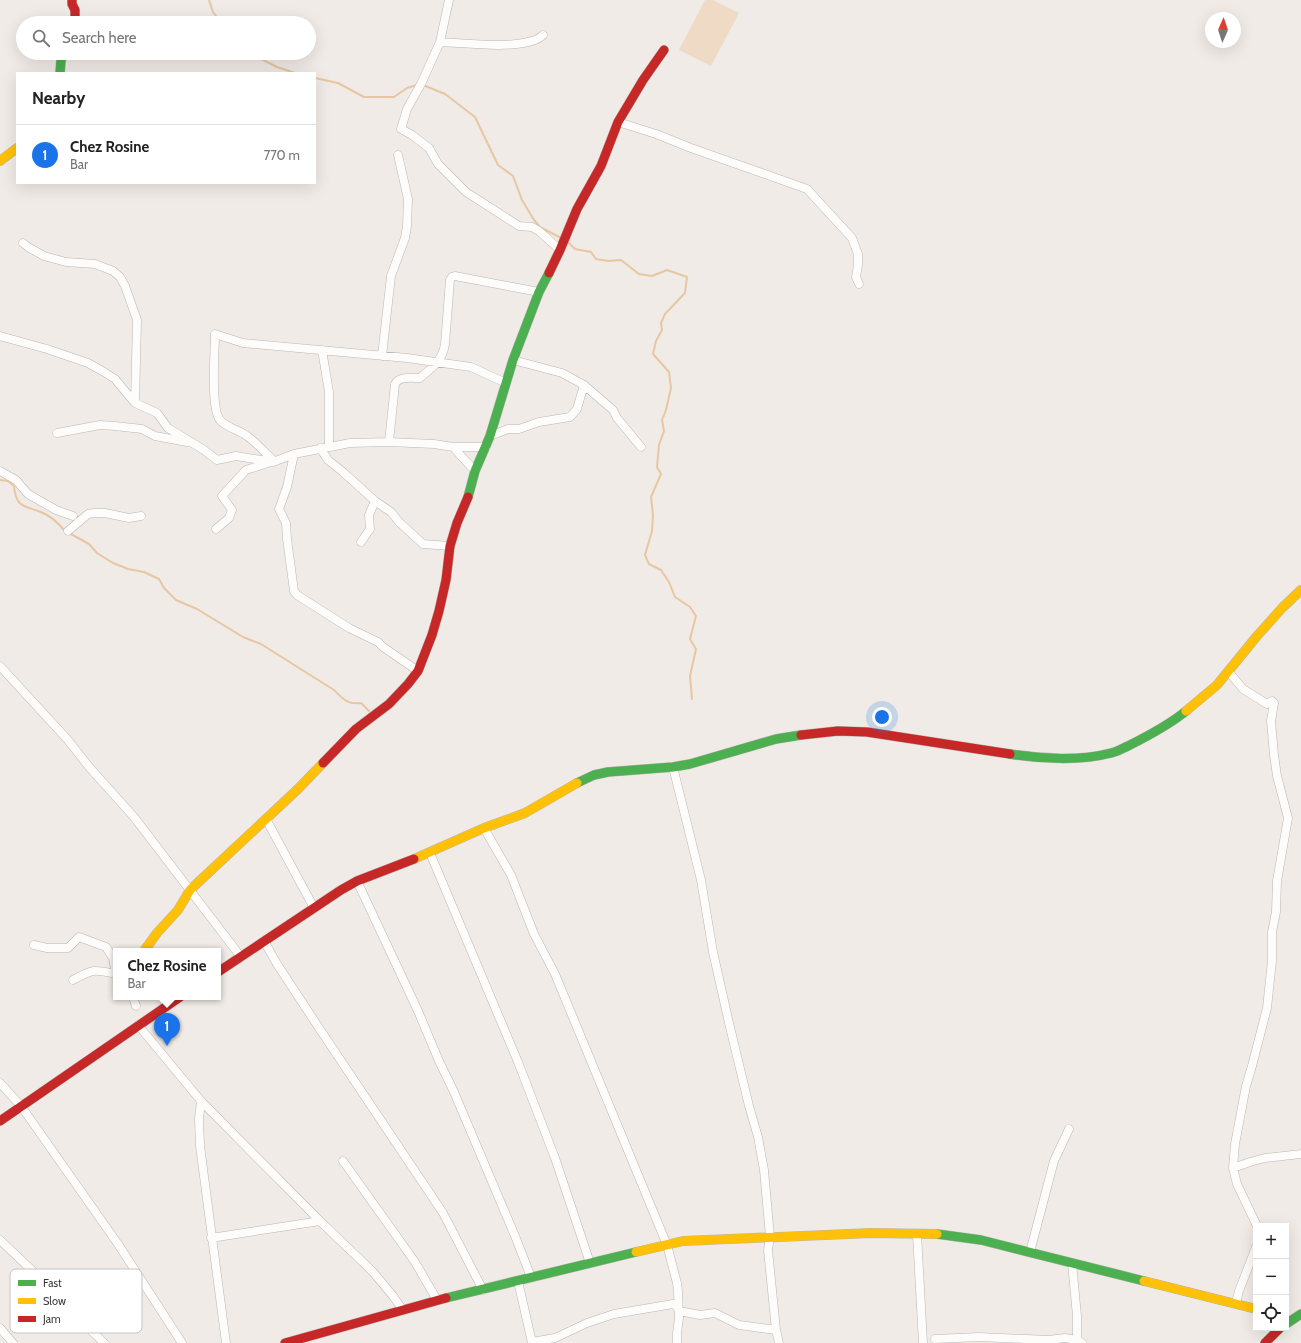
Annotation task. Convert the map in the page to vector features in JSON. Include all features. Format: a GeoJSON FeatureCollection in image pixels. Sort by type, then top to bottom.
{"type":"FeatureCollection","features":[{"type":"Feature","properties":{"kind":"street"},"geometry":{"type":"LineString","coordinates":[[72,0],[75,16]]}},
{"type":"Feature","properties":{"kind":"street"},"geometry":{"type":"LineString","coordinates":[[449,0],[440,42],[421,84],[406,109],[401,129],[412,135],[429,148],[438,164],[466,192],[519,226],[532,227],[540,231],[560,250]]}},
{"type":"Feature","properties":{"kind":"street"},"geometry":{"type":"LineString","coordinates":[[440,42],[519,44],[536,40],[543,35]]}},
{"type":"Feature","properties":{"kind":"street"},"geometry":{"type":"LineString","coordinates":[[146,948],[157,933],[178,910],[190,890],[266,819],[356,729],[389,704],[418,671],[432,635],[439,611],[446,580],[450,546],[457,523],[467,500],[475,471],[490,436],[513,360],[539,292],[560,250],[577,209],[601,166],[618,122],[643,80],[664,50]]}},
{"type":"Feature","properties":{"kind":"street"},"geometry":{"type":"LineString","coordinates":[[60,72],[61,60]]}},
{"type":"Feature","properties":{"kind":"street"},"geometry":{"type":"LineString","coordinates":[[618,122],[656,134],[807,189],[852,238],[858,254],[856,277],[859,284]]}},
{"type":"Feature","properties":{"kind":"street"},"geometry":{"type":"LineString","coordinates":[[0,160],[16,149]]}},
{"type":"Feature","properties":{"kind":"street"},"geometry":{"type":"LineString","coordinates":[[382,356],[391,276],[405,238],[407,226],[408,199],[398,155]]}},
{"type":"Feature","properties":{"kind":"street"},"geometry":{"type":"LineString","coordinates":[[24,243],[44,256],[66,262],[95,264],[113,271],[120,277],[125,286],[137,320],[135,403]]}},
{"type":"Feature","properties":{"kind":"street"},"geometry":{"type":"LineString","coordinates":[[389,442],[397,381],[400,379],[420,378],[438,362],[444,353],[450,280],[452,276],[539,292]]}},
{"type":"Feature","properties":{"kind":"street"},"geometry":{"type":"LineString","coordinates":[[274,461],[248,437],[226,425],[218,417],[215,401],[215,334],[244,343],[382,356],[471,367],[506,383]]}},
{"type":"Feature","properties":{"kind":"street"},"geometry":{"type":"LineString","coordinates":[[0,336],[47,348],[88,363],[99,369],[115,379],[135,403],[157,413],[168,428],[217,460],[236,456],[274,461]]}},
{"type":"Feature","properties":{"kind":"street"},"geometry":{"type":"LineString","coordinates":[[322,350],[329,392],[329,447]]}},
{"type":"Feature","properties":{"kind":"street"},"geometry":{"type":"LineString","coordinates":[[513,360],[562,373],[584,385],[613,410],[616,418],[641,447]]}},
{"type":"Feature","properties":{"kind":"street"},"geometry":{"type":"LineString","coordinates":[[490,436],[508,429],[519,429],[539,422],[570,417],[577,409],[584,385]]}},
{"type":"Feature","properties":{"kind":"street"},"geometry":{"type":"LineString","coordinates":[[57,433],[100,425],[115,426],[142,429],[155,436],[193,444]]}},
{"type":"Feature","properties":{"kind":"street"},"geometry":{"type":"LineString","coordinates":[[216,529],[229,518],[232,510],[222,496],[246,470],[294,454],[350,443],[389,442],[434,444],[453,447],[486,447]]}},
{"type":"Feature","properties":{"kind":"street"},"geometry":{"type":"LineString","coordinates":[[453,447],[475,471]]}},
{"type":"Feature","properties":{"kind":"street"},"geometry":{"type":"LineString","coordinates":[[320,448],[328,460],[375,501],[391,512],[399,522],[423,544],[450,546]]}},
{"type":"Feature","properties":{"kind":"street"},"geometry":{"type":"LineString","coordinates":[[294,454],[287,487],[279,509],[286,523],[294,591],[297,595],[349,628],[378,642],[418,671]]}},
{"type":"Feature","properties":{"kind":"street"},"geometry":{"type":"LineString","coordinates":[[0,470],[16,480],[28,494],[56,510],[73,516]]}},
{"type":"Feature","properties":{"kind":"street"},"geometry":{"type":"LineString","coordinates":[[361,542],[370,529],[369,515],[375,501]]}},
{"type":"Feature","properties":{"kind":"street"},"geometry":{"type":"LineString","coordinates":[[68,531],[88,514],[105,513],[129,518],[142,516]]}},
{"type":"Feature","properties":{"kind":"street"},"geometry":{"type":"LineString","coordinates":[[221,970],[341,890],[357,881],[430,853],[484,828],[525,813],[571,786],[594,775],[608,772],[690,764],[776,739],[815,732],[838,731],[866,732],[1016,755],[1079,758],[1113,753],[1137,742],[1178,717],[1217,685],[1257,636],[1282,608],[1301,590]]}},
{"type":"Feature","properties":{"kind":"street"},"geometry":{"type":"LineString","coordinates":[[0,666],[67,739],[90,768],[134,817],[241,957]]}},
{"type":"Feature","properties":{"kind":"street"},"geometry":{"type":"LineString","coordinates":[[1229,672],[1243,689],[1267,704],[1272,701],[1274,703],[1271,721],[1274,755],[1277,776],[1288,818],[1277,881],[1276,912],[1272,932],[1272,961],[1267,1008],[1246,1086],[1235,1144],[1233,1168],[1237,1184],[1256,1223]]}},
{"type":"Feature","properties":{"kind":"street"},"geometry":{"type":"LineString","coordinates":[[673,766],[701,880],[713,952],[729,1024],[748,1106],[758,1137],[764,1170],[770,1237],[768,1250],[776,1330],[779,1343]]}},
{"type":"Feature","properties":{"kind":"street"},"geometry":{"type":"LineString","coordinates":[[266,819],[314,908]]}},
{"type":"Feature","properties":{"kind":"street"},"geometry":{"type":"LineString","coordinates":[[484,828],[511,875],[534,934],[555,974],[667,1244],[677,1283],[679,1311],[677,1343]]}},
{"type":"Feature","properties":{"kind":"street"},"geometry":{"type":"LineString","coordinates":[[430,853],[518,1062],[552,1150],[590,1263]]}},
{"type":"Feature","properties":{"kind":"street"},"geometry":{"type":"LineString","coordinates":[[357,881],[454,1092],[531,1277]]}},
{"type":"Feature","properties":{"kind":"street"},"geometry":{"type":"LineString","coordinates":[[34,945],[47,948],[68,948],[79,937],[106,946],[113,958]]}},
{"type":"Feature","properties":{"kind":"street"},"geometry":{"type":"LineString","coordinates":[[264,941],[277,964],[319,1028],[443,1213],[483,1290]]}},
{"type":"Feature","properties":{"kind":"street"},"geometry":{"type":"LineString","coordinates":[[73,980],[88,972],[97,970],[113,973]]}},
{"type":"Feature","properties":{"kind":"street"},"geometry":{"type":"LineString","coordinates":[[134,1000],[136,1006]]}},
{"type":"Feature","properties":{"kind":"street"},"geometry":{"type":"LineString","coordinates":[[0,1121],[176,1000]]}},
{"type":"Feature","properties":{"kind":"street"},"geometry":{"type":"LineString","coordinates":[[138,1025],[201,1101],[373,1272],[394,1296],[402,1310]]}},
{"type":"Feature","properties":{"kind":"street"},"geometry":{"type":"LineString","coordinates":[[0,1083],[21,1106],[134,1269]]}},
{"type":"Feature","properties":{"kind":"street"},"geometry":{"type":"LineString","coordinates":[[201,1101],[199,1118],[200,1146],[226,1343]]}},
{"type":"Feature","properties":{"kind":"street"},"geometry":{"type":"LineString","coordinates":[[1030,1252],[1054,1161],[1069,1129]]}},
{"type":"Feature","properties":{"kind":"street"},"geometry":{"type":"LineString","coordinates":[[1233,1168],[1265,1158],[1301,1154]]}},
{"type":"Feature","properties":{"kind":"street"},"geometry":{"type":"LineString","coordinates":[[343,1161],[415,1262],[437,1300]]}},
{"type":"Feature","properties":{"kind":"street"},"geometry":{"type":"LineString","coordinates":[[212,1238],[320,1221]]}},
{"type":"Feature","properties":{"kind":"street"},"geometry":{"type":"LineString","coordinates":[[285,1343],[437,1300],[667,1244],[683,1241],[871,1233],[934,1234],[981,1240],[1253,1308]]}},
{"type":"Feature","properties":{"kind":"street"},"geometry":{"type":"LineString","coordinates":[[917,1234],[923,1343]]}},
{"type":"Feature","properties":{"kind":"street"},"geometry":{"type":"LineString","coordinates":[[0,1240],[30,1269]]}},
{"type":"Feature","properties":{"kind":"street"},"geometry":{"type":"LineString","coordinates":[[1236,1303],[1253,1255]]}},
{"type":"Feature","properties":{"kind":"street"},"geometry":{"type":"LineString","coordinates":[[935,1339],[993,1337],[1048,1340],[1065,1338],[1079,1342],[1072,1263]]}},
{"type":"Feature","properties":{"kind":"street"},"geometry":{"type":"LineString","coordinates":[[142,1281],[182,1343]]}},
{"type":"Feature","properties":{"kind":"street"},"geometry":{"type":"LineString","coordinates":[[518,1281],[532,1342],[555,1338],[587,1323],[614,1314],[673,1304],[679,1311]]}},
{"type":"Feature","properties":{"kind":"street"},"geometry":{"type":"LineString","coordinates":[[679,1311],[700,1314],[715,1313],[739,1325],[776,1330]]}},
{"type":"Feature","properties":{"kind":"street"},"geometry":{"type":"LineString","coordinates":[[1289,1320],[1301,1314]]}},
{"type":"Feature","properties":{"kind":"street"},"geometry":{"type":"LineString","coordinates":[[0,1328],[14,1343]]}},
{"type":"Feature","properties":{"kind":"street"},"geometry":{"type":"LineString","coordinates":[[1264,1343],[1277,1331]]}},
{"type":"Feature","properties":{"kind":"street"},"geometry":{"type":"LineString","coordinates":[[94,1333],[104,1343]]}},
{"type":"Feature","properties":{"kind":"shaded area"},"geometry":{"type":"Polygon","coordinates":[[[705,0],[713,0],[739,13],[711,66],[679,50],[705,0]]]}},
{"type":"Feature","properties":{"kind":"waterway"},"geometry":{"type":"LineString","coordinates":[[209,0],[216,16]]}},
{"type":"Feature","properties":{"kind":"waterway"},"geometry":{"type":"LineString","coordinates":[[263,60],[292,72]]}},
{"type":"Feature","properties":{"kind":"waterway"},"geometry":{"type":"LineString","coordinates":[[316,78],[338,83],[364,97],[394,97],[407,88],[417,85]]}},
{"type":"Feature","properties":{"kind":"waterway"},"geometry":{"type":"LineString","coordinates":[[423,85],[445,94],[475,117],[498,165],[513,176],[522,200],[534,220],[540,227],[561,238]]}},
{"type":"Feature","properties":{"kind":"waterway"},"geometry":{"type":"LineString","coordinates":[[568,242],[575,249],[591,252],[596,259],[608,261],[621,260],[639,274],[652,276],[667,270],[687,277],[685,293],[665,314],[661,323],[662,330],[656,341],[653,354],[669,372],[671,388],[662,420],[664,431],[659,445],[657,467],[661,474],[651,497],[653,515],[652,531],[645,555],[649,564],[661,570],[669,582],[675,597],[690,607],[696,616],[690,639],[696,649],[690,676],[692,699]]}},
{"type":"Feature","properties":{"kind":"waterway"},"geometry":{"type":"LineString","coordinates":[[0,480],[8,481],[14,486],[17,500],[20,503],[48,516],[56,521],[64,530]]}},
{"type":"Feature","properties":{"kind":"waterway"},"geometry":{"type":"LineString","coordinates":[[69,533],[89,544],[97,553],[113,563],[128,569],[144,572],[159,579],[164,588],[176,600],[197,609],[243,637],[261,644],[334,690],[346,701],[361,703],[369,711]]}},
{"type":"Feature","properties":{"kind":"traffic: fast"},"geometry":{"type":"LineString","coordinates":[[60,72],[61,60]]}},
{"type":"Feature","properties":{"kind":"traffic: fast"},"geometry":{"type":"LineString","coordinates":[[468,497],[475,471],[490,436],[513,360],[539,292],[549,273]]}},
{"type":"Feature","properties":{"kind":"traffic: fast"},"geometry":{"type":"LineString","coordinates":[[1010,754],[1061,758],[1099,756],[1118,751],[1128,746],[1173,721],[1186,711]]}},
{"type":"Feature","properties":{"kind":"traffic: fast"},"geometry":{"type":"LineString","coordinates":[[577,783],[594,775],[608,772],[673,767],[690,764],[776,739],[801,735]]}},
{"type":"Feature","properties":{"kind":"traffic: fast"},"geometry":{"type":"LineString","coordinates":[[937,1234],[981,1240],[1144,1281]]}},
{"type":"Feature","properties":{"kind":"traffic: fast"},"geometry":{"type":"LineString","coordinates":[[446,1298],[636,1252]]}},
{"type":"Feature","properties":{"kind":"traffic: fast"},"geometry":{"type":"LineString","coordinates":[[1289,1322],[1301,1314]]}},
{"type":"Feature","properties":{"kind":"traffic: slow"},"geometry":{"type":"LineString","coordinates":[[0,161],[16,149]]}},
{"type":"Feature","properties":{"kind":"traffic: slow"},"geometry":{"type":"LineString","coordinates":[[1186,711],[1217,685],[1257,636],[1282,608],[1301,590]]}},
{"type":"Feature","properties":{"kind":"traffic: slow"},"geometry":{"type":"LineString","coordinates":[[146,948],[157,933],[178,910],[190,890],[298,789],[323,763]]}},
{"type":"Feature","properties":{"kind":"traffic: slow"},"geometry":{"type":"LineString","coordinates":[[414,859],[484,828],[525,813],[577,783]]}},
{"type":"Feature","properties":{"kind":"traffic: slow"},"geometry":{"type":"LineString","coordinates":[[636,1252],[683,1241],[871,1233],[937,1234]]}},
{"type":"Feature","properties":{"kind":"traffic: slow"},"geometry":{"type":"LineString","coordinates":[[1144,1281],[1253,1308]]}},
{"type":"Feature","properties":{"kind":"traffic: jam"},"geometry":{"type":"LineString","coordinates":[[72,0],[75,16]]}},
{"type":"Feature","properties":{"kind":"traffic: jam"},"geometry":{"type":"LineString","coordinates":[[549,273],[577,209],[601,166],[618,122],[643,80],[664,50]]}},
{"type":"Feature","properties":{"kind":"traffic: jam"},"geometry":{"type":"LineString","coordinates":[[323,763],[356,729],[389,704],[418,671],[432,635],[439,611],[446,580],[450,546],[457,523],[468,497]]}},
{"type":"Feature","properties":{"kind":"traffic: jam"},"geometry":{"type":"LineString","coordinates":[[801,735],[838,731],[867,732],[1010,754]]}},
{"type":"Feature","properties":{"kind":"traffic: jam"},"geometry":{"type":"LineString","coordinates":[[221,970],[341,890],[357,881],[414,859]]}},
{"type":"Feature","properties":{"kind":"traffic: jam"},"geometry":{"type":"LineString","coordinates":[[0,1121],[176,1000]]}},
{"type":"Feature","properties":{"kind":"traffic: jam"},"geometry":{"type":"LineString","coordinates":[[285,1343],[446,1298]]}},
{"type":"Feature","properties":{"kind":"traffic: jam"},"geometry":{"type":"LineString","coordinates":[[1265,1343],[1277,1331]]}},
{"type":"Feature","properties":{"kind":"place","name":"Chez Rosine"},"geometry":{"type":"Point","coordinates":[167,1046]}}]}
